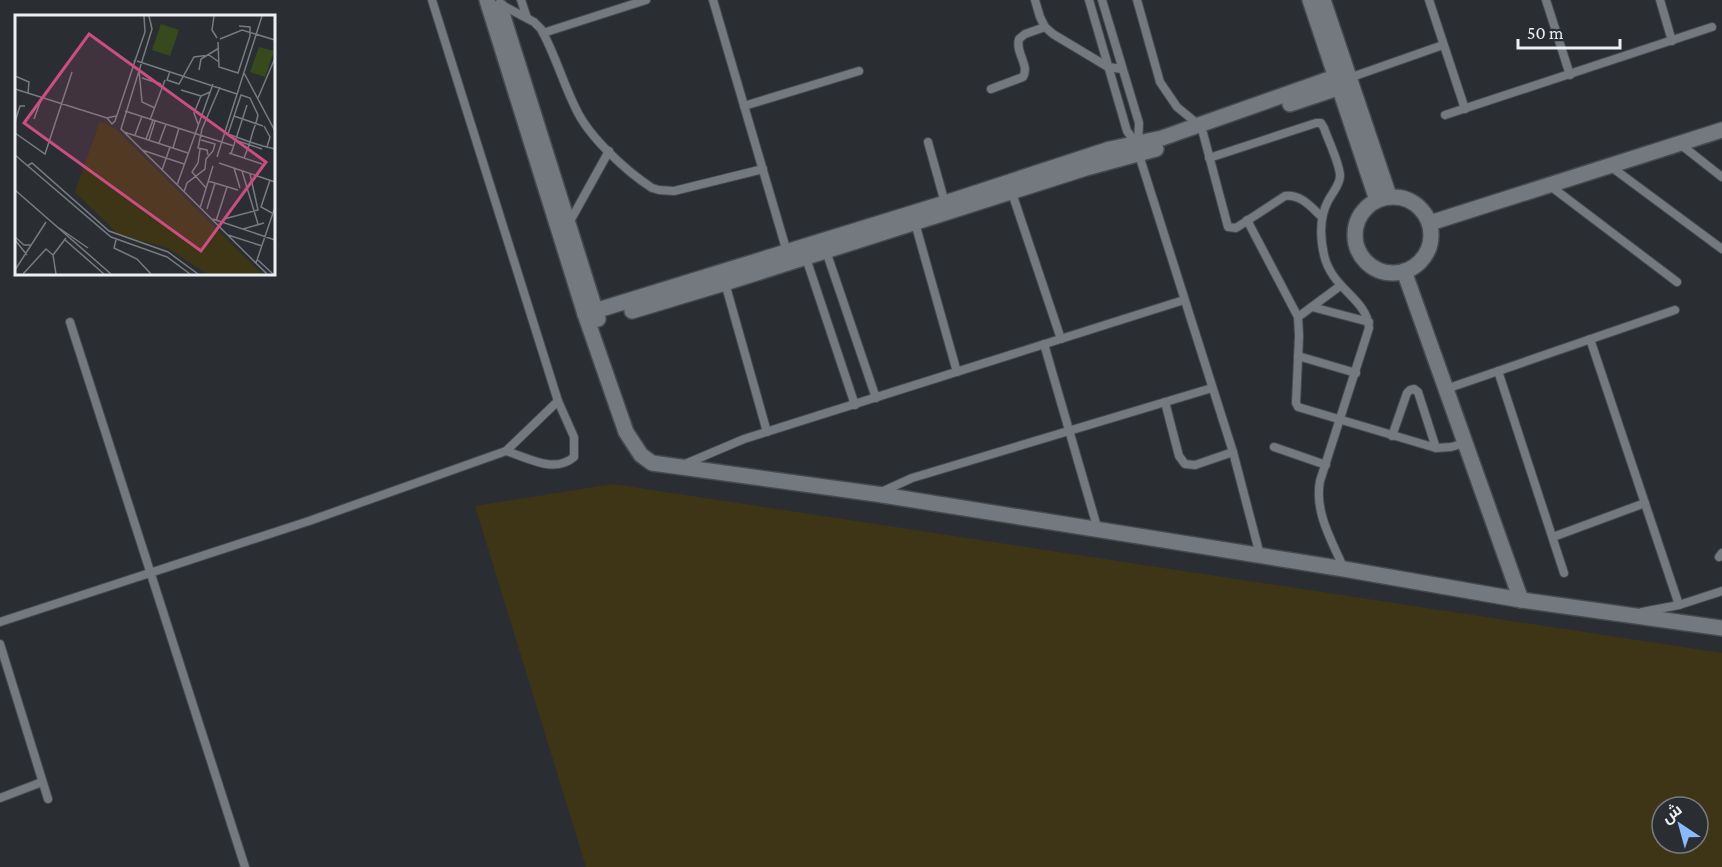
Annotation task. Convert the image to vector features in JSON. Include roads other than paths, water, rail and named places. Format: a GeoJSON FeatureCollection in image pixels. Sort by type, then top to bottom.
{"type":"FeatureCollection","features":[{"type":"Feature","properties":{"kind":"street"},"geometry":{"type":"LineString","coordinates":[[1310,0],[1383,198]]}},
{"type":"Feature","properties":{"kind":"street"},"geometry":{"type":"LineString","coordinates":[[1323,0],[1340,81]]}},
{"type":"Feature","properties":{"kind":"street"},"geometry":{"type":"LineString","coordinates":[[494,1],[569,223],[592,317]]}},
{"type":"Feature","properties":{"kind":"street"},"geometry":{"type":"LineString","coordinates":[[494,1],[626,432],[640,455],[652,463],[876,494],[1260,555],[1521,600],[1722,628]]}},
{"type":"Feature","properties":{"kind":"street"},"geometry":{"type":"LineString","coordinates":[[805,252],[826,251],[914,218],[945,203],[1086,168],[1340,81]]}},
{"type":"Feature","properties":{"kind":"street"},"geometry":{"type":"LineString","coordinates":[[1430,223],[1722,130]]}},
{"type":"Feature","properties":{"kind":"street"},"geometry":{"type":"LineString","coordinates":[[592,317],[724,278],[1010,187]]}},
{"type":"Feature","properties":{"kind":"street"},"geometry":{"type":"LineString","coordinates":[[1383,198],[1404,198],[1417,204],[1430,223],[1431,238],[1427,253],[1417,264],[1404,271],[1394,273],[1376,269],[1362,257],[1357,248],[1355,239],[1357,220],[1369,205],[1383,198]]}},
{"type":"Feature","properties":{"kind":"street"},"geometry":{"type":"LineString","coordinates":[[1404,271],[1521,600]]}},
{"type":"Feature","properties":{"kind":"lane"},"geometry":{"type":"LineString","coordinates":[[432,0],[558,401],[574,437],[574,457],[565,465],[554,466],[506,451]]}},
{"type":"Feature","properties":{"kind":"lane"},"geometry":{"type":"LineString","coordinates":[[521,0],[527,18]]}},
{"type":"Feature","properties":{"kind":"lane"},"geometry":{"type":"LineString","coordinates":[[543,33],[646,0]]}},
{"type":"Feature","properties":{"kind":"lane"},"geometry":{"type":"LineString","coordinates":[[713,0],[789,257]]}},
{"type":"Feature","properties":{"kind":"lane"},"geometry":{"type":"LineString","coordinates":[[1035,0],[1045,27],[1053,34],[1108,67],[1122,69]]}},
{"type":"Feature","properties":{"kind":"lane"},"geometry":{"type":"LineString","coordinates":[[1089,0],[1128,131],[1138,150],[1233,452],[1260,555]]}},
{"type":"Feature","properties":{"kind":"lane"},"geometry":{"type":"LineString","coordinates":[[1102,0],[1139,123],[1138,150]]}},
{"type":"Feature","properties":{"kind":"lane"},"geometry":{"type":"LineString","coordinates":[[1137,0],[1160,82],[1177,107],[1201,129],[1226,224],[1233,229],[1280,198],[1291,195],[1302,199],[1322,217]]}},
{"type":"Feature","properties":{"kind":"lane"},"geometry":{"type":"LineString","coordinates":[[1430,0],[1465,109]]}},
{"type":"Feature","properties":{"kind":"lane"},"geometry":{"type":"LineString","coordinates":[[1546,0],[1570,75]]}},
{"type":"Feature","properties":{"kind":"lane"},"geometry":{"type":"LineString","coordinates":[[1660,0],[1672,40]]}},
{"type":"Feature","properties":{"kind":"lane"},"geometry":{"type":"LineString","coordinates":[[494,1],[538,25],[576,111],[591,133],[646,184],[666,191],[763,169]]}},
{"type":"Feature","properties":{"kind":"lane"},"geometry":{"type":"LineString","coordinates":[[992,89],[1023,77],[1025,70],[1018,47],[1019,39],[1025,34],[1045,27]]}},
{"type":"Feature","properties":{"kind":"lane"},"geometry":{"type":"LineString","coordinates":[[1445,116],[1712,27]]}},
{"type":"Feature","properties":{"kind":"lane"},"geometry":{"type":"LineString","coordinates":[[1340,81],[1443,45]]}},
{"type":"Feature","properties":{"kind":"lane"},"geometry":{"type":"LineString","coordinates":[[744,106],[859,71]]}},
{"type":"Feature","properties":{"kind":"lane"},"geometry":{"type":"LineString","coordinates":[[1209,158],[1321,123],[1340,173],[1338,185],[1328,200],[1322,217],[1321,235],[1324,257],[1333,277],[1360,305],[1369,322],[1369,334],[1319,488],[1320,509],[1344,569]]}},
{"type":"Feature","properties":{"kind":"lane"},"geometry":{"type":"LineString","coordinates":[[927,142],[945,203]]}},
{"type":"Feature","properties":{"kind":"lane"},"geometry":{"type":"LineString","coordinates":[[1679,143],[1722,177]]}},
{"type":"Feature","properties":{"kind":"lane"},"geometry":{"type":"LineString","coordinates":[[569,223],[609,151]]}},
{"type":"Feature","properties":{"kind":"lane"},"geometry":{"type":"LineString","coordinates":[[1609,166],[1722,248]]}},
{"type":"Feature","properties":{"kind":"lane"},"geometry":{"type":"LineString","coordinates":[[1548,185],[1677,282]]}},
{"type":"Feature","properties":{"kind":"lane"},"geometry":{"type":"LineString","coordinates":[[1010,187],[1061,339]]}},
{"type":"Feature","properties":{"kind":"lane"},"geometry":{"type":"LineString","coordinates":[[914,218],[957,372]]}},
{"type":"Feature","properties":{"kind":"lane"},"geometry":{"type":"LineString","coordinates":[[1247,220],[1298,317],[1298,408],[1436,448],[1465,443]]}},
{"type":"Feature","properties":{"kind":"lane"},"geometry":{"type":"LineString","coordinates":[[826,251],[876,398]]}},
{"type":"Feature","properties":{"kind":"lane"},"geometry":{"type":"LineString","coordinates":[[805,252],[855,405]]}},
{"type":"Feature","properties":{"kind":"lane"},"geometry":{"type":"LineString","coordinates":[[724,278],[767,432]]}},
{"type":"Feature","properties":{"kind":"lane"},"geometry":{"type":"LineString","coordinates":[[1298,317],[1340,286]]}},
{"type":"Feature","properties":{"kind":"lane"},"geometry":{"type":"LineString","coordinates":[[679,468],[722,448],[767,432],[1184,300]]}},
{"type":"Feature","properties":{"kind":"lane"},"geometry":{"type":"LineString","coordinates":[[1312,307],[1369,322]]}},
{"type":"Feature","properties":{"kind":"lane"},"geometry":{"type":"LineString","coordinates":[[1446,389],[1675,310]]}},
{"type":"Feature","properties":{"kind":"lane"},"geometry":{"type":"LineString","coordinates":[[70,322],[245,867]]}},
{"type":"Feature","properties":{"kind":"lane"},"geometry":{"type":"LineString","coordinates":[[1590,339],[1679,605]]}},
{"type":"Feature","properties":{"kind":"lane"},"geometry":{"type":"LineString","coordinates":[[1044,344],[1098,530]]}},
{"type":"Feature","properties":{"kind":"lane"},"geometry":{"type":"LineString","coordinates":[[1298,356],[1356,373]]}},
{"type":"Feature","properties":{"kind":"lane"},"geometry":{"type":"LineString","coordinates":[[1498,371],[1564,573]]}},
{"type":"Feature","properties":{"kind":"lane"},"geometry":{"type":"LineString","coordinates":[[876,494],[912,478],[1212,388]]}},
{"type":"Feature","properties":{"kind":"lane"},"geometry":{"type":"LineString","coordinates":[[1392,436],[1407,393],[1414,389],[1418,392],[1436,448]]}},
{"type":"Feature","properties":{"kind":"lane"},"geometry":{"type":"LineString","coordinates":[[0,622],[309,521],[506,451],[558,401]]}},
{"type":"Feature","properties":{"kind":"lane"},"geometry":{"type":"LineString","coordinates":[[1165,402],[1179,456],[1185,464],[1195,465],[1233,452]]}},
{"type":"Feature","properties":{"kind":"lane"},"geometry":{"type":"LineString","coordinates":[[1274,447],[1326,465]]}},
{"type":"Feature","properties":{"kind":"lane"},"geometry":{"type":"LineString","coordinates":[[1553,537],[1645,503]]}},
{"type":"Feature","properties":{"kind":"lane"},"geometry":{"type":"LineString","coordinates":[[1620,614],[1679,605],[1722,591]]}},
{"type":"Feature","properties":{"kind":"lane"},"geometry":{"type":"LineString","coordinates":[[0,644],[48,799]]}},
{"type":"Feature","properties":{"kind":"lane"},"geometry":{"type":"LineString","coordinates":[[0,798],[42,782]]}}]}
